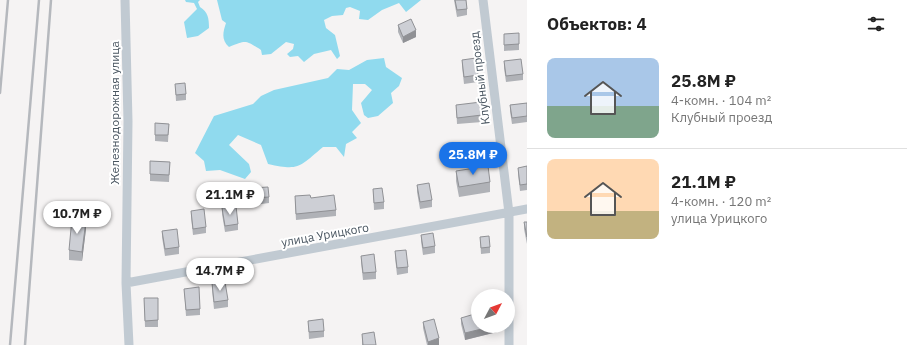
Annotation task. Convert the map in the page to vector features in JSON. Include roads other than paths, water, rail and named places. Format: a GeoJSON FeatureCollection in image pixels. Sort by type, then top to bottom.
{"type":"FeatureCollection","features":[{"type":"Feature","properties":{"kind":"street","name":"Железнодорожная улица"},"geometry":{"type":"LineString","coordinates":[[126,0],[128,121],[126,283],[129,345]]}},
{"type":"Feature","properties":{"kind":"street","name":"Клубный проезд"},"geometry":{"type":"LineString","coordinates":[[482,0],[509,213],[509,345]]}},
{"type":"Feature","properties":{"kind":"street","name":"улица Урицкого"},"geometry":{"type":"LineString","coordinates":[[126,283],[527,209]]}},
{"type":"Feature","properties":{"kind":"water"},"geometry":{"type":"Polygon","coordinates":[[[185,0],[200,0],[198,2],[200,7],[208,16],[209,28],[198,36],[187,38],[184,22],[197,9],[194,3],[186,2],[185,0]]]}},
{"type":"Feature","properties":{"kind":"water"},"geometry":{"type":"Polygon","coordinates":[[[217,0],[421,0],[406,12],[399,3],[382,10],[368,20],[359,19],[360,11],[350,7],[346,8],[343,15],[332,16],[324,20],[326,28],[335,35],[340,56],[337,59],[331,50],[314,54],[304,62],[298,56],[290,57],[287,54],[293,49],[294,44],[286,42],[271,54],[262,55],[261,50],[246,42],[229,47],[224,39],[226,23],[222,20],[217,0]]]}},
{"type":"Feature","properties":{"kind":"water"},"geometry":{"type":"Polygon","coordinates":[[[384,58],[386,67],[402,78],[399,86],[391,93],[393,103],[378,116],[368,118],[364,115],[361,103],[372,90],[365,84],[353,84],[352,110],[361,123],[352,132],[357,138],[346,144],[344,157],[336,147],[323,147],[298,166],[287,167],[268,164],[261,145],[238,135],[229,145],[249,164],[251,172],[245,179],[220,170],[206,171],[204,161],[195,153],[214,116],[253,104],[261,96],[274,90],[328,78],[337,69],[349,70],[367,60],[384,58]]]}},
{"type":"Feature","properties":{"kind":"railway"},"geometry":{"type":"LineString","coordinates":[[0,93],[8,0]]}},
{"type":"Feature","properties":{"kind":"railway"},"geometry":{"type":"LineString","coordinates":[[10,345],[39,0]]}},
{"type":"Feature","properties":{"kind":"railway"},"geometry":{"type":"LineString","coordinates":[[25,345],[51,0]]}}]}
